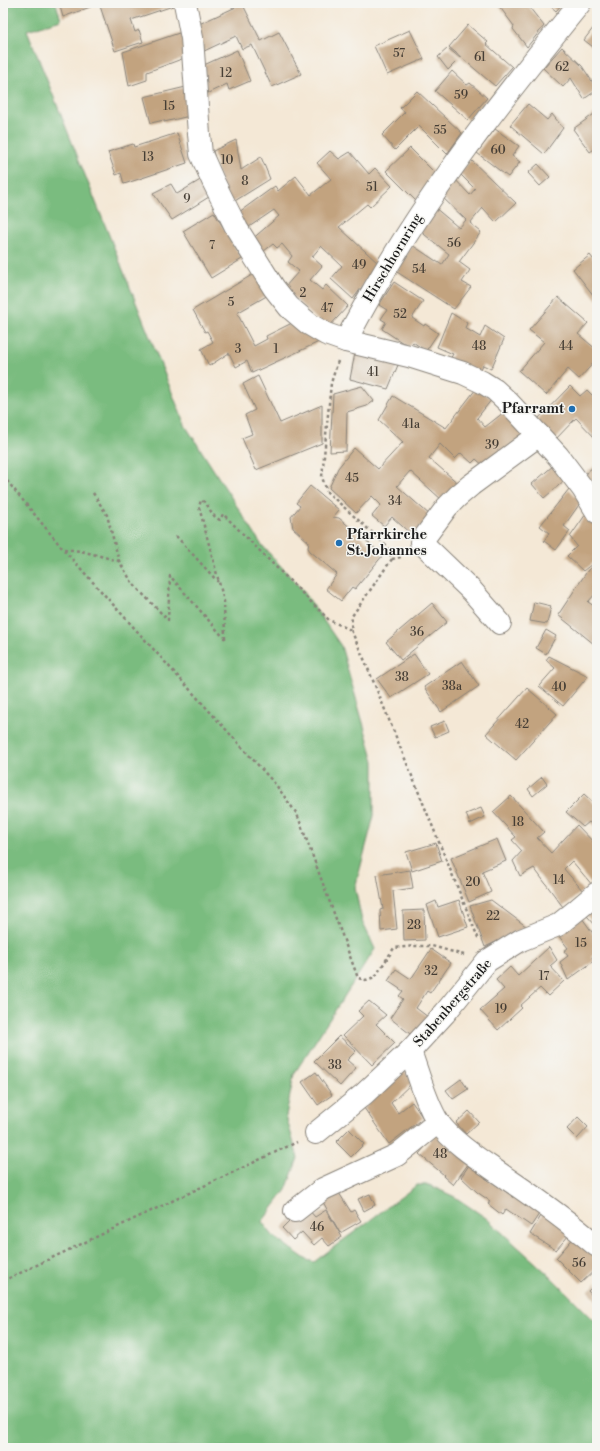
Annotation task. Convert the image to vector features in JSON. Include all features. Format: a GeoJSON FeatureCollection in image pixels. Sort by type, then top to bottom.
{"type":"FeatureCollection","features":[{"type":"Feature","properties":{"kind":"street"},"geometry":{"type":"LineString","coordinates":[[184,3],[192,38],[201,154],[237,228],[274,288],[289,307],[309,324],[326,334],[346,341],[409,356],[463,373],[495,390],[540,435],[571,473],[597,512]]}},
{"type":"Feature","properties":{"kind":"street","name":"Hirschhornring"},"geometry":{"type":"LineString","coordinates":[[346,341],[422,209],[477,132],[580,3]]}},
{"type":"Feature","properties":{"kind":"street"},"geometry":{"type":"LineString","coordinates":[[500,623],[476,596],[421,542],[447,507],[458,496],[540,435]]}},
{"type":"Feature","properties":{"kind":"street","name":"Stabenbergstraße"},"geometry":{"type":"LineString","coordinates":[[316,1133],[364,1094],[410,1051],[487,961],[521,940],[558,924],[597,893]]}},
{"type":"Feature","properties":{"kind":"street","name":"Stabenbergstraße"},"geometry":{"type":"LineString","coordinates":[[410,1051],[424,1090],[438,1122],[457,1142],[556,1213],[597,1246]]}},
{"type":"Feature","properties":{"kind":"street"},"geometry":{"type":"LineString","coordinates":[[295,1211],[323,1189],[398,1154],[438,1122]]}},
{"type":"Feature","properties":{"kind":"path"},"geometry":{"type":"LineString","coordinates":[[346,341],[336,364],[331,383],[322,477],[327,492],[386,545],[392,559]]}},
{"type":"Feature","properties":{"kind":"path"},"geometry":{"type":"LineString","coordinates":[[3,476],[63,549],[276,785],[293,808],[297,814],[358,978],[366,980],[376,977],[394,948],[432,946],[487,961]]}},
{"type":"Feature","properties":{"kind":"path"},"geometry":{"type":"LineString","coordinates":[[3,476],[7,541],[3,572]]}},
{"type":"Feature","properties":{"kind":"path"},"geometry":{"type":"LineString","coordinates":[[93,493],[107,515],[119,561],[133,584],[168,620],[170,576],[225,639],[224,601],[199,507],[201,500],[206,503],[213,517],[220,520],[223,514],[329,620],[351,630]]}},
{"type":"Feature","properties":{"kind":"path"},"geometry":{"type":"LineString","coordinates":[[176,536],[218,582]]}},
{"type":"Feature","properties":{"kind":"path"},"geometry":{"type":"LineString","coordinates":[[63,549],[81,551],[119,561]]}},
{"type":"Feature","properties":{"kind":"path"},"geometry":{"type":"LineString","coordinates":[[401,557],[392,559],[352,616],[351,630],[487,961]]}},
{"type":"Feature","properties":{"kind":"path"},"geometry":{"type":"LineString","coordinates":[[3,1281],[316,1133]]}},
{"type":"Feature","properties":{"kind":"green space"},"geometry":{"type":"Polygon","coordinates":[[[3,3],[56,3],[61,20],[27,30],[185,425],[261,544],[304,592],[341,646],[374,761],[374,816],[355,888],[362,921],[375,949],[294,1074],[286,1116],[298,1158],[286,1190],[262,1222],[274,1237],[307,1260],[314,1262],[417,1185],[429,1185],[455,1197],[486,1218],[550,1276],[597,1323],[597,1448],[3,1448],[3,3]]]}},
{"type":"Feature","properties":{"kind":"building"},"geometry":{"type":"Polygon","coordinates":[[[59,3],[101,3],[63,17],[59,3]]]}},
{"type":"Feature","properties":{"kind":"building"},"geometry":{"type":"Polygon","coordinates":[[[110,3],[175,3],[176,5],[131,20],[135,32],[139,30],[143,42],[115,51],[100,6],[110,3]]]}},
{"type":"Feature","properties":{"kind":"building"},"geometry":{"type":"Polygon","coordinates":[[[234,3],[242,3],[261,41],[279,32],[301,74],[272,87],[252,45],[242,49],[236,36],[202,52],[197,25],[236,7],[234,3]]]}},
{"type":"Feature","properties":{"kind":"building"},"geometry":{"type":"Polygon","coordinates":[[[502,3],[526,3],[544,26],[527,47],[513,29],[514,26],[499,6],[502,3]]]}},
{"type":"Feature","properties":{"kind":"building"},"geometry":{"type":"Polygon","coordinates":[[[547,3],[563,3],[556,11],[547,3]]]}},
{"type":"Feature","properties":{"kind":"building"},"geometry":{"type":"Polygon","coordinates":[[[597,23],[597,50],[584,40],[597,23]]]}},
{"type":"Feature","properties":{"kind":"building"},"geometry":{"type":"Polygon","coordinates":[[[468,25],[488,42],[486,44],[512,67],[495,86],[449,47],[468,25]]]}},
{"type":"Feature","properties":{"kind":"building"},"geometry":{"type":"Polygon","coordinates":[[[410,30],[424,59],[387,75],[374,46],[410,30]]]}},
{"type":"Feature","properties":{"kind":"building"},"geometry":{"type":"Polygon","coordinates":[[[182,32],[187,57],[147,72],[147,80],[129,86],[123,52],[182,32]]]}},
{"type":"Feature","properties":{"kind":"building"},"geometry":{"type":"Polygon","coordinates":[[[562,47],[582,66],[597,89],[584,99],[571,78],[563,87],[543,68],[562,47]]]}},
{"type":"Feature","properties":{"kind":"building"},"geometry":{"type":"Polygon","coordinates":[[[448,48],[460,58],[448,70],[438,57],[448,48]]]}},
{"type":"Feature","properties":{"kind":"building"},"geometry":{"type":"Polygon","coordinates":[[[237,50],[250,81],[229,90],[227,84],[206,94],[204,65],[237,50]]]}},
{"type":"Feature","properties":{"kind":"building"},"geometry":{"type":"Polygon","coordinates":[[[452,71],[467,85],[470,83],[487,98],[468,120],[435,91],[452,71]]]}},
{"type":"Feature","properties":{"kind":"building"},"geometry":{"type":"Polygon","coordinates":[[[190,86],[194,115],[164,122],[164,120],[151,123],[144,97],[190,86]]]}},
{"type":"Feature","properties":{"kind":"building"},"geometry":{"type":"Polygon","coordinates":[[[417,91],[462,133],[447,154],[419,126],[395,150],[382,135],[405,112],[400,108],[417,91]]]}},
{"type":"Feature","properties":{"kind":"building"},"geometry":{"type":"Polygon","coordinates":[[[528,104],[547,120],[552,114],[563,128],[544,154],[510,125],[528,104]]]}},
{"type":"Feature","properties":{"kind":"building"},"geometry":{"type":"Polygon","coordinates":[[[597,112],[597,147],[590,152],[573,129],[597,112]]]}},
{"type":"Feature","properties":{"kind":"building"},"geometry":{"type":"Polygon","coordinates":[[[495,129],[519,146],[512,156],[520,162],[508,177],[477,153],[495,129]]]}},
{"type":"Feature","properties":{"kind":"building"},"geometry":{"type":"Polygon","coordinates":[[[177,133],[187,163],[124,184],[121,173],[116,175],[108,152],[133,144],[134,147],[177,133]]]}},
{"type":"Feature","properties":{"kind":"building"},"geometry":{"type":"Polygon","coordinates":[[[236,140],[241,170],[261,157],[270,179],[230,204],[221,184],[213,151],[236,140]]]}},
{"type":"Feature","properties":{"kind":"building"},"geometry":{"type":"Polygon","coordinates":[[[410,148],[436,174],[416,201],[386,171],[410,148]]]}},
{"type":"Feature","properties":{"kind":"building"},"geometry":{"type":"Polygon","coordinates":[[[330,151],[339,159],[350,152],[369,174],[375,168],[392,186],[370,207],[367,204],[339,227],[379,264],[353,299],[331,279],[342,266],[321,246],[312,257],[322,266],[310,280],[322,290],[326,285],[348,306],[327,329],[284,288],[299,271],[288,262],[292,256],[282,244],[277,248],[273,244],[259,255],[250,241],[279,216],[274,210],[243,231],[235,215],[275,186],[278,191],[296,176],[311,195],[331,179],[317,163],[330,151]]]}},
{"type":"Feature","properties":{"kind":"building"},"geometry":{"type":"Polygon","coordinates":[[[471,160],[516,203],[496,222],[483,208],[470,223],[481,232],[459,262],[470,270],[462,282],[471,287],[454,309],[397,272],[412,245],[442,265],[449,254],[420,231],[434,207],[459,228],[466,220],[440,195],[453,177],[470,195],[475,189],[459,173],[471,160]]]}},
{"type":"Feature","properties":{"kind":"building"},"geometry":{"type":"Polygon","coordinates":[[[538,164],[550,177],[540,186],[528,173],[538,164]]]}},
{"type":"Feature","properties":{"kind":"building"},"geometry":{"type":"Polygon","coordinates":[[[202,179],[212,195],[172,220],[153,193],[171,184],[177,194],[202,179]]]}},
{"type":"Feature","properties":{"kind":"building"},"geometry":{"type":"Polygon","coordinates":[[[214,212],[242,259],[211,278],[183,231],[214,212]]]}},
{"type":"Feature","properties":{"kind":"building"},"geometry":{"type":"Polygon","coordinates":[[[590,255],[597,264],[597,300],[573,269],[590,255]]]}},
{"type":"Feature","properties":{"kind":"building"},"geometry":{"type":"Polygon","coordinates":[[[257,272],[270,294],[237,313],[254,346],[267,339],[266,336],[298,320],[321,341],[252,373],[247,361],[236,367],[229,353],[209,366],[201,349],[213,342],[207,331],[205,332],[193,310],[257,272]]]}},
{"type":"Feature","properties":{"kind":"building"},"geometry":{"type":"Polygon","coordinates":[[[394,282],[423,301],[412,318],[424,326],[425,324],[438,333],[426,351],[413,342],[409,347],[382,329],[386,322],[381,319],[387,310],[379,305],[394,282]]]}},
{"type":"Feature","properties":{"kind":"building"},"geometry":{"type":"Polygon","coordinates":[[[558,297],[588,323],[578,334],[597,350],[597,359],[579,379],[568,369],[546,395],[519,371],[544,342],[529,330],[558,297]]]}},
{"type":"Feature","properties":{"kind":"building"},"geometry":{"type":"Polygon","coordinates":[[[451,313],[467,323],[465,328],[480,337],[485,326],[504,339],[491,369],[483,365],[479,373],[449,361],[453,354],[437,347],[451,313]]]}},
{"type":"Feature","properties":{"kind":"building"},"geometry":{"type":"Polygon","coordinates":[[[355,353],[398,365],[388,389],[350,379],[355,353]]]}},
{"type":"Feature","properties":{"kind":"building"},"geometry":{"type":"Polygon","coordinates":[[[258,376],[280,423],[322,405],[322,443],[256,470],[242,438],[252,434],[245,415],[255,410],[243,384],[258,376]]]}},
{"type":"Feature","properties":{"kind":"building"},"geometry":{"type":"Polygon","coordinates":[[[362,386],[374,401],[367,406],[347,412],[346,451],[330,452],[333,394],[362,386]]]}},
{"type":"Feature","properties":{"kind":"building","name":"Pfarramt"},"geometry":{"type":"Polygon","coordinates":[[[570,386],[580,396],[587,390],[597,400],[597,440],[576,418],[554,441],[535,422],[570,386]]]}},
{"type":"Feature","properties":{"kind":"building"},"geometry":{"type":"Polygon","coordinates":[[[476,389],[492,399],[477,418],[485,427],[508,409],[527,437],[485,467],[476,459],[472,463],[461,453],[455,459],[440,444],[429,458],[460,485],[442,500],[410,471],[397,486],[431,516],[413,536],[392,517],[384,526],[372,516],[381,505],[372,496],[356,513],[329,488],[338,468],[354,448],[378,469],[403,442],[379,420],[393,396],[446,428],[476,389]]]}},
{"type":"Feature","properties":{"kind":"building"},"geometry":{"type":"Polygon","coordinates":[[[597,464],[597,489],[594,491],[582,476],[597,464]]]}},
{"type":"Feature","properties":{"kind":"building"},"geometry":{"type":"Polygon","coordinates":[[[554,465],[566,479],[544,498],[532,484],[554,465]]]}},
{"type":"Feature","properties":{"kind":"building","name":"Pfarrkirche St. Johannes"},"geometry":{"type":"Polygon","coordinates":[[[310,486],[339,510],[333,517],[339,518],[383,555],[355,589],[352,587],[341,601],[326,589],[337,574],[310,551],[308,548],[309,542],[293,528],[291,517],[300,506],[296,503],[310,486]]]}},
{"type":"Feature","properties":{"kind":"building"},"geometry":{"type":"Polygon","coordinates":[[[569,489],[581,502],[564,526],[570,531],[556,550],[544,541],[549,533],[540,526],[569,489]]]}},
{"type":"Feature","properties":{"kind":"building"},"geometry":{"type":"Polygon","coordinates":[[[588,511],[597,525],[597,560],[583,571],[567,556],[577,546],[570,537],[588,511]]]}},
{"type":"Feature","properties":{"kind":"building"},"geometry":{"type":"Polygon","coordinates":[[[597,562],[597,592],[588,602],[597,608],[597,640],[594,644],[558,615],[588,570],[597,562]]]}},
{"type":"Feature","properties":{"kind":"building"},"geometry":{"type":"Polygon","coordinates":[[[534,602],[551,606],[547,624],[530,621],[534,602]]]}},
{"type":"Feature","properties":{"kind":"building"},"geometry":{"type":"Polygon","coordinates":[[[432,603],[447,622],[401,660],[386,642],[432,603]]]}},
{"type":"Feature","properties":{"kind":"building"},"geometry":{"type":"Polygon","coordinates":[[[546,630],[556,636],[546,654],[536,648],[546,630]]]}},
{"type":"Feature","properties":{"kind":"building"},"geometry":{"type":"Polygon","coordinates":[[[414,654],[428,674],[391,698],[377,679],[414,654]]]}},
{"type":"Feature","properties":{"kind":"building"},"geometry":{"type":"Polygon","coordinates":[[[549,656],[588,676],[563,706],[539,686],[555,668],[546,660],[549,656]]]}},
{"type":"Feature","properties":{"kind":"building"},"geometry":{"type":"Polygon","coordinates":[[[462,661],[479,686],[441,712],[424,687],[462,661]]]}},
{"type":"Feature","properties":{"kind":"building"},"geometry":{"type":"Polygon","coordinates":[[[527,688],[557,714],[516,760],[486,734],[527,688]]]}},
{"type":"Feature","properties":{"kind":"building"},"geometry":{"type":"Polygon","coordinates":[[[445,721],[449,731],[435,737],[430,727],[445,721]]]}},
{"type":"Feature","properties":{"kind":"building"},"geometry":{"type":"Polygon","coordinates":[[[542,777],[547,784],[533,796],[528,789],[542,777]]]}},
{"type":"Feature","properties":{"kind":"building"},"geometry":{"type":"Polygon","coordinates":[[[584,794],[597,806],[597,828],[589,822],[583,827],[566,812],[584,794]]]}},
{"type":"Feature","properties":{"kind":"building"},"geometry":{"type":"Polygon","coordinates":[[[511,796],[544,832],[537,838],[551,853],[577,825],[597,846],[597,882],[593,886],[572,861],[564,869],[583,891],[563,907],[534,868],[520,876],[513,861],[522,851],[512,840],[516,837],[493,812],[511,796]]]}},
{"type":"Feature","properties":{"kind":"building"},"geometry":{"type":"Polygon","coordinates":[[[481,808],[485,817],[470,824],[466,814],[481,808]]]}},
{"type":"Feature","properties":{"kind":"building"},"geometry":{"type":"Polygon","coordinates":[[[497,839],[506,861],[482,871],[491,892],[469,902],[451,858],[497,839]]]}},
{"type":"Feature","properties":{"kind":"building"},"geometry":{"type":"Polygon","coordinates":[[[436,843],[442,861],[412,871],[406,852],[436,843]]]}},
{"type":"Feature","properties":{"kind":"building"},"geometry":{"type":"Polygon","coordinates":[[[410,870],[413,888],[393,891],[397,929],[381,931],[380,910],[383,909],[377,875],[410,870]]]}},
{"type":"Feature","properties":{"kind":"building"},"geometry":{"type":"Polygon","coordinates":[[[459,900],[468,927],[438,937],[427,905],[436,901],[438,907],[459,900]]]}},
{"type":"Feature","properties":{"kind":"building"},"geometry":{"type":"Polygon","coordinates":[[[491,900],[527,927],[485,947],[470,906],[491,900]]]}},
{"type":"Feature","properties":{"kind":"building"},"geometry":{"type":"Polygon","coordinates":[[[597,907],[597,927],[587,916],[597,907]]]}},
{"type":"Feature","properties":{"kind":"building"},"geometry":{"type":"Polygon","coordinates":[[[424,910],[425,940],[404,941],[403,911],[424,910]]]}},
{"type":"Feature","properties":{"kind":"building"},"geometry":{"type":"Polygon","coordinates":[[[582,918],[597,939],[597,953],[592,957],[594,961],[568,980],[560,962],[568,956],[564,951],[568,948],[558,935],[582,918]]]}},
{"type":"Feature","properties":{"kind":"building"},"geometry":{"type":"Polygon","coordinates":[[[549,947],[557,960],[550,966],[564,981],[548,996],[540,988],[520,1006],[522,1008],[498,1030],[480,1010],[504,989],[496,980],[510,967],[518,976],[549,947]]]}},
{"type":"Feature","properties":{"kind":"building"},"geometry":{"type":"Polygon","coordinates":[[[431,949],[451,963],[430,993],[427,991],[416,1008],[428,1017],[414,1037],[390,1018],[403,999],[399,996],[403,991],[388,981],[396,969],[411,979],[431,949]]]}},
{"type":"Feature","properties":{"kind":"building"},"geometry":{"type":"Polygon","coordinates":[[[369,1001],[386,1015],[376,1024],[395,1043],[372,1065],[343,1035],[363,1016],[358,1011],[369,1001]]]}},
{"type":"Feature","properties":{"kind":"building"},"geometry":{"type":"Polygon","coordinates":[[[339,1036],[356,1051],[347,1060],[356,1068],[340,1086],[314,1061],[339,1036]]]}},
{"type":"Feature","properties":{"kind":"building"},"geometry":{"type":"Polygon","coordinates":[[[404,1070],[413,1082],[391,1103],[398,1113],[412,1102],[423,1118],[389,1144],[364,1108],[404,1070]]]}},
{"type":"Feature","properties":{"kind":"building"},"geometry":{"type":"Polygon","coordinates":[[[316,1072],[332,1095],[318,1105],[302,1082],[316,1072]]]}},
{"type":"Feature","properties":{"kind":"building"},"geometry":{"type":"Polygon","coordinates":[[[461,1079],[468,1089],[453,1099],[446,1090],[461,1079]]]}},
{"type":"Feature","properties":{"kind":"building"},"geometry":{"type":"Polygon","coordinates":[[[469,1111],[479,1122],[466,1134],[456,1123],[469,1111]]]}},
{"type":"Feature","properties":{"kind":"building"},"geometry":{"type":"Polygon","coordinates":[[[578,1117],[588,1127],[577,1139],[567,1129],[578,1117]]]}},
{"type":"Feature","properties":{"kind":"building"},"geometry":{"type":"Polygon","coordinates":[[[349,1129],[364,1144],[351,1157],[336,1142],[349,1129]]]}},
{"type":"Feature","properties":{"kind":"building"},"geometry":{"type":"Polygon","coordinates":[[[436,1134],[469,1163],[453,1185],[443,1176],[444,1175],[419,1154],[436,1134]]]}},
{"type":"Feature","properties":{"kind":"building"},"geometry":{"type":"Polygon","coordinates":[[[474,1158],[491,1171],[485,1178],[514,1197],[543,1208],[531,1226],[506,1209],[502,1215],[488,1204],[490,1201],[477,1192],[461,1177],[474,1158]]]}},
{"type":"Feature","properties":{"kind":"building"},"geometry":{"type":"Polygon","coordinates":[[[339,1193],[351,1212],[354,1210],[361,1221],[340,1233],[323,1202],[339,1193]]]}},
{"type":"Feature","properties":{"kind":"building"},"geometry":{"type":"Polygon","coordinates":[[[370,1194],[375,1205],[364,1211],[358,1199],[370,1194]]]}},
{"type":"Feature","properties":{"kind":"building"},"geometry":{"type":"Polygon","coordinates":[[[308,1209],[315,1217],[326,1210],[342,1237],[329,1246],[322,1238],[314,1245],[302,1232],[293,1240],[282,1228],[291,1219],[293,1222],[308,1209]]]}},
{"type":"Feature","properties":{"kind":"building"},"geometry":{"type":"Polygon","coordinates":[[[544,1211],[570,1234],[556,1250],[530,1234],[544,1211]]]}},
{"type":"Feature","properties":{"kind":"building"},"geometry":{"type":"Polygon","coordinates":[[[577,1234],[597,1256],[597,1268],[581,1283],[556,1258],[577,1234]]]}},
{"type":"Feature","properties":{"kind":"building"},"geometry":{"type":"Polygon","coordinates":[[[597,1282],[597,1301],[588,1291],[597,1282]]]}},
{"type":"Feature","properties":{"kind":"place","name":"Pfarramt"},"geometry":{"type":"Point","coordinates":[572,409]}},
{"type":"Feature","properties":{"kind":"place","name":"Pfarrkirche St. Johannes"},"geometry":{"type":"Point","coordinates":[339,543]}}]}
